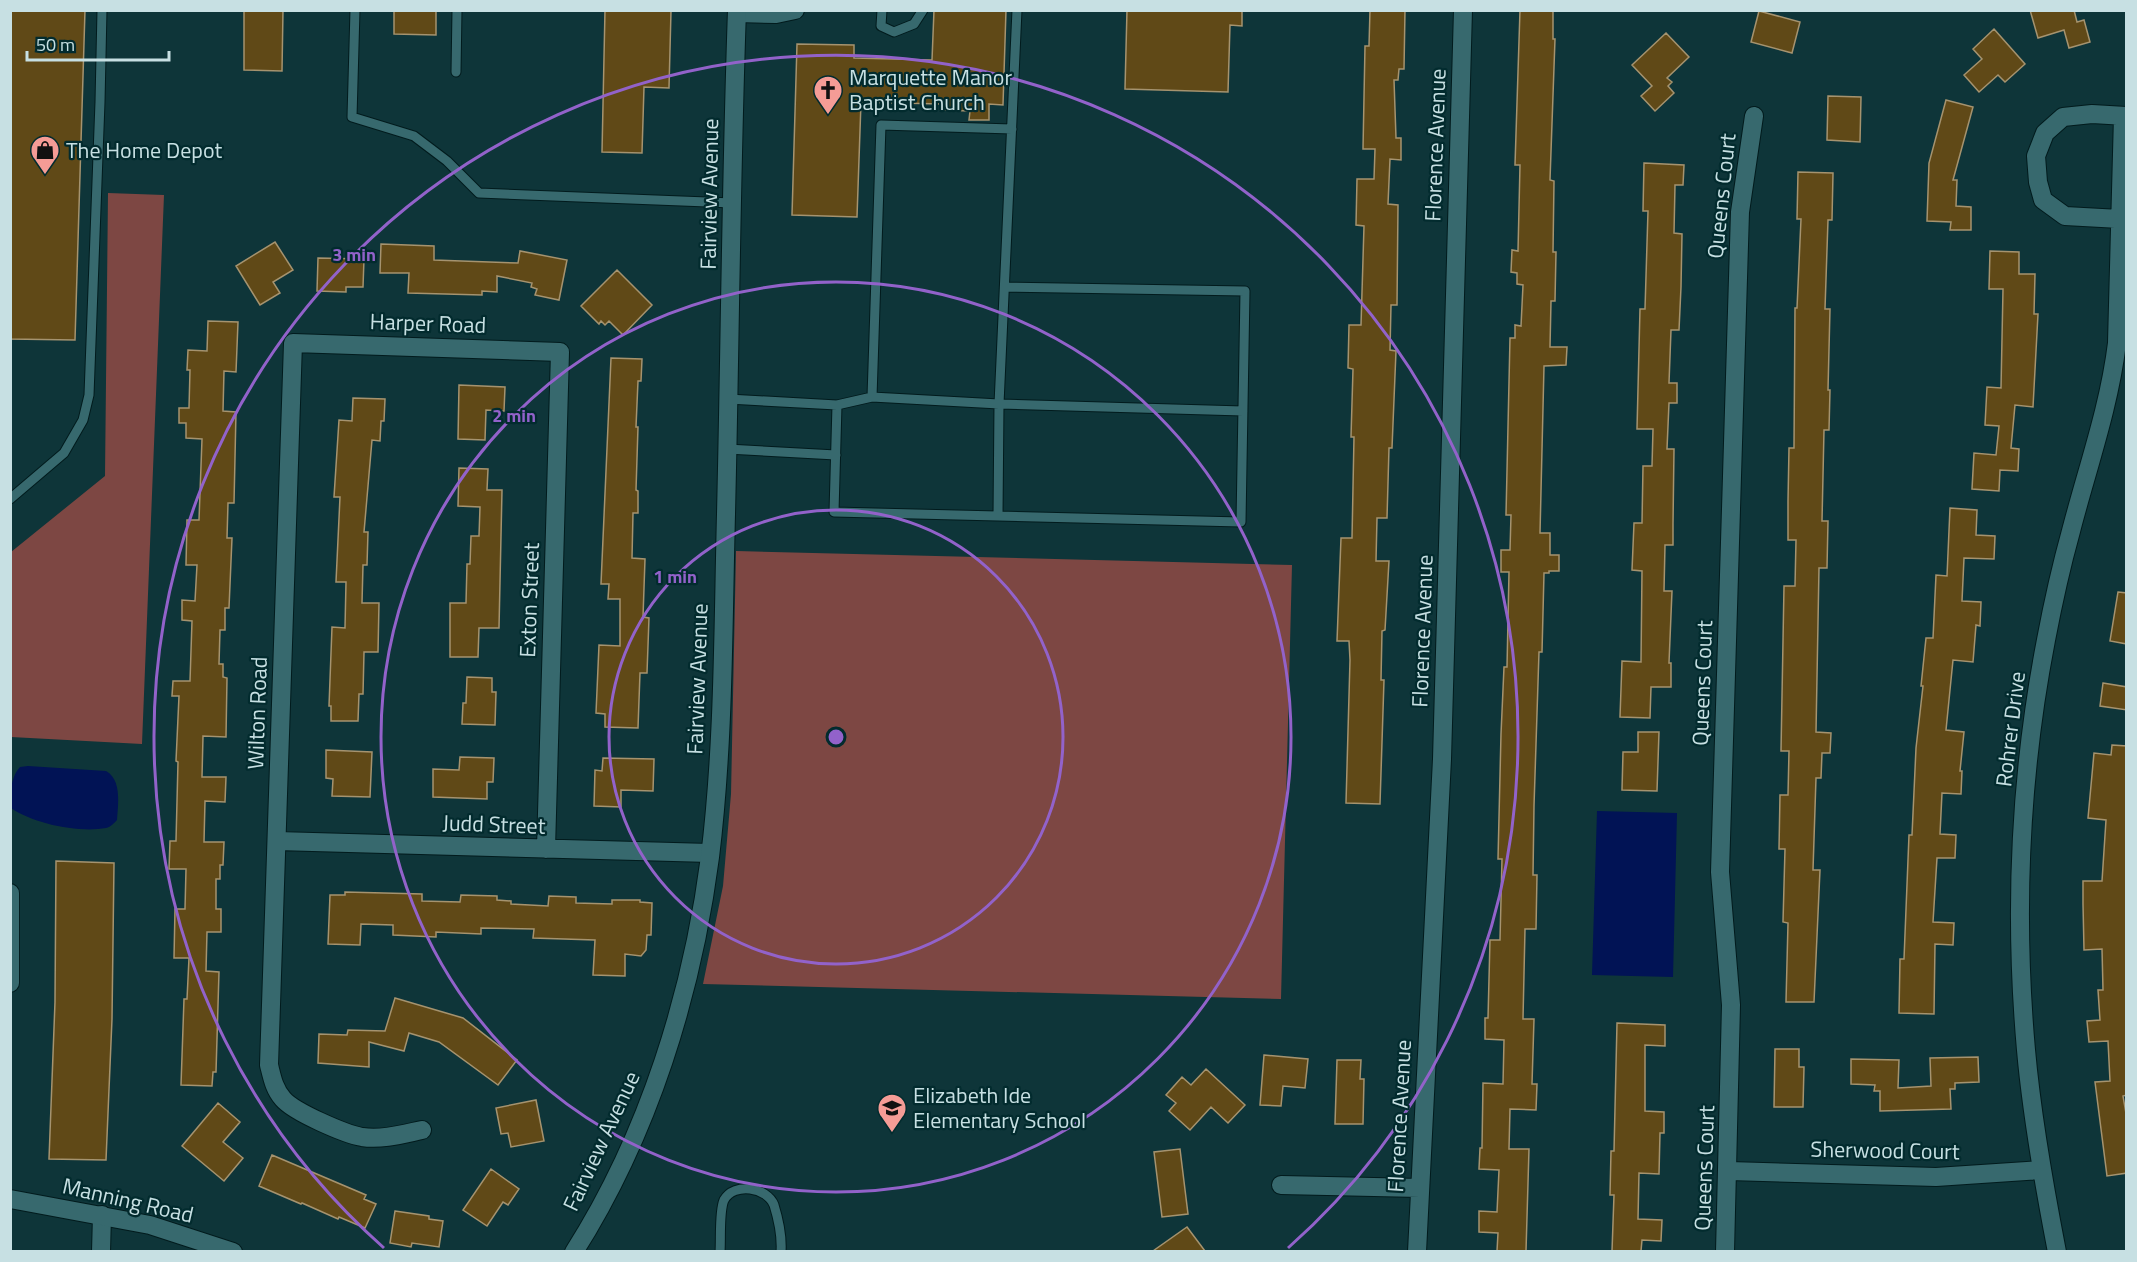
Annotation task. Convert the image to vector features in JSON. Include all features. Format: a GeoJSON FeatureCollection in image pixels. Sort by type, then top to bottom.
{"type":"FeatureCollection","features":[{"type":"Feature","properties":{"kind":"street"},"geometry":{"type":"LineString","coordinates":[[737,12],[776,14],[795,10]]}},
{"type":"Feature","properties":{"kind":"street","name":"Florence Avenue"},"geometry":{"type":"LineString","coordinates":[[1417,1251],[1442,759],[1463,10]]}},
{"type":"Feature","properties":{"kind":"street","name":"Fairview Avenue"},"geometry":{"type":"LineString","coordinates":[[574,1251],[633,1141],[662,1064],[692,959],[710,853],[721,728],[737,12]]}},
{"type":"Feature","properties":{"kind":"street","name":"Rohrer Drive"},"geometry":{"type":"LineString","coordinates":[[2057,1251],[2041,1170],[2026,1052],[2021,872],[2027,778],[2040,678],[2054,601],[2113,377],[2117,343],[2125,116],[2092,114],[2063,117],[2045,133],[2036,156],[2038,182],[2043,200],[2065,216],[2120,219]]}},
{"type":"Feature","properties":{"kind":"street","name":"Queens Court"},"geometry":{"type":"LineString","coordinates":[[1725,1251],[1731,1005],[1720,872],[1740,212],[1754,116]]}},
{"type":"Feature","properties":{"kind":"street","name":"Harper Road"},"geometry":{"type":"LineString","coordinates":[[293,343],[560,352]]}},
{"type":"Feature","properties":{"kind":"street","name":"Wilton Road"},"geometry":{"type":"LineString","coordinates":[[293,343],[269,1065],[273,1084],[283,1100],[303,1113],[362,1137],[392,1137],[422,1130]]}},
{"type":"Feature","properties":{"kind":"street","name":"Exton Street"},"geometry":{"type":"LineString","coordinates":[[546,849],[560,352]]}},
{"type":"Feature","properties":{"kind":"street","name":"Judd Street"},"geometry":{"type":"LineString","coordinates":[[277,841],[710,853]]}},
{"type":"Feature","properties":{"kind":"street"},"geometry":{"type":"LineString","coordinates":[[10,892],[10,982]]}},
{"type":"Feature","properties":{"kind":"street","name":"Sherwood Court"},"geometry":{"type":"LineString","coordinates":[[1728,1171],[1936,1177],[2041,1170]]}},
{"type":"Feature","properties":{"kind":"street"},"geometry":{"type":"LineString","coordinates":[[1281,1185],[1419,1188]]}},
{"type":"Feature","properties":{"kind":"street","name":"Manning Road"},"geometry":{"type":"LineString","coordinates":[[10,1199],[150,1225],[233,1251]]}},
{"type":"Feature","properties":{"kind":"street"},"geometry":{"type":"LineString","coordinates":[[101,1251],[102,1215]]}},
{"type":"Feature","properties":{"kind":"lane"},"geometry":{"type":"LineString","coordinates":[[10,499],[64,453],[82,420],[89,395],[102,10]]}},
{"type":"Feature","properties":{"kind":"lane"},"geometry":{"type":"LineString","coordinates":[[355,10],[352,117],[414,136],[447,161],[478,193],[733,203]]}},
{"type":"Feature","properties":{"kind":"lane"},"geometry":{"type":"LineString","coordinates":[[456,72],[457,10]]}},
{"type":"Feature","properties":{"kind":"lane"},"geometry":{"type":"LineString","coordinates":[[882,10],[880,26],[894,32],[914,24],[923,10]]}},
{"type":"Feature","properties":{"kind":"lane"},"geometry":{"type":"LineString","coordinates":[[998,516],[999,404],[1017,10]]}},
{"type":"Feature","properties":{"kind":"lane"},"geometry":{"type":"LineString","coordinates":[[872,397],[881,125],[1012,129]]}},
{"type":"Feature","properties":{"kind":"lane"},"geometry":{"type":"LineString","coordinates":[[837,405],[834,512],[1241,522],[1245,291],[1006,287]]}},
{"type":"Feature","properties":{"kind":"lane"},"geometry":{"type":"LineString","coordinates":[[729,399],[837,405],[872,397],[999,404],[1243,411]]}},
{"type":"Feature","properties":{"kind":"lane"},"geometry":{"type":"LineString","coordinates":[[727,449],[836,455]]}},
{"type":"Feature","properties":{"kind":"lane"},"geometry":{"type":"LineString","coordinates":[[720,1251],[724,1201],[731,1192],[753,1189],[766,1195],[774,1204],[781,1251]]}},
{"type":"Feature","properties":{"kind":"shaded area"},"geometry":{"type":"Polygon","coordinates":[[[108,193],[164,195],[142,744],[11,737],[11,552],[105,476],[108,193]]]}},
{"type":"Feature","properties":{"kind":"shaded area"},"geometry":{"type":"Polygon","coordinates":[[[736,551],[1292,565],[1281,999],[703,984],[723,886],[731,794],[736,551]]]}},
{"type":"Feature","properties":{"kind":"shaded area"},"geometry":{"type":"Polygon","coordinates":[[[20,767],[106,771],[115,780],[117,786],[117,820],[106,828],[70,828],[32,819],[11,808],[14,776],[20,767]]]}},
{"type":"Feature","properties":{"kind":"shaded area"},"geometry":{"type":"Polygon","coordinates":[[[1597,811],[1677,813],[1673,977],[1592,975],[1597,811]]]}},
{"type":"Feature","properties":{"kind":"building","name":"The Home Depot"},"geometry":{"type":"Polygon","coordinates":[[[10,10],[85,10],[75,340],[10,339],[10,10]]]}},
{"type":"Feature","properties":{"kind":"building"},"geometry":{"type":"Polygon","coordinates":[[[244,10],[283,10],[282,71],[244,70],[244,10]]]}},
{"type":"Feature","properties":{"kind":"building"},"geometry":{"type":"Polygon","coordinates":[[[394,10],[436,10],[436,35],[394,34],[394,10]]]}},
{"type":"Feature","properties":{"kind":"building"},"geometry":{"type":"Polygon","coordinates":[[[605,10],[671,11],[669,88],[644,87],[642,153],[602,152],[605,10]]]}},
{"type":"Feature","properties":{"kind":"building","name":"Marquette Manor Baptist Church"},"geometry":{"type":"Polygon","coordinates":[[[934,10],[1006,10],[1003,105],[989,104],[989,120],[969,120],[970,111],[940,110],[940,104],[861,102],[857,217],[792,215],[797,44],[854,45],[854,58],[932,60],[934,10]]]}},
{"type":"Feature","properties":{"kind":"building"},"geometry":{"type":"Polygon","coordinates":[[[1127,10],[1242,10],[1242,26],[1230,25],[1228,92],[1125,89],[1127,10]]]}},
{"type":"Feature","properties":{"kind":"building"},"geometry":{"type":"Polygon","coordinates":[[[1370,10],[1405,10],[1404,69],[1399,69],[1398,80],[1394,80],[1396,138],[1401,138],[1401,160],[1390,159],[1388,204],[1398,205],[1397,305],[1391,305],[1390,350],[1396,351],[1392,448],[1389,448],[1387,518],[1377,518],[1376,561],[1389,561],[1385,630],[1382,631],[1381,680],[1384,680],[1380,804],[1346,803],[1349,641],[1337,641],[1341,538],[1352,538],[1354,437],[1351,437],[1353,369],[1348,368],[1349,325],[1361,325],[1364,226],[1356,225],[1357,179],[1374,179],[1375,149],[1363,149],[1365,46],[1369,46],[1370,10]]]}},
{"type":"Feature","properties":{"kind":"building"},"geometry":{"type":"Polygon","coordinates":[[[1520,10],[1553,10],[1553,39],[1555,39],[1550,180],[1554,181],[1553,252],[1556,252],[1555,301],[1551,301],[1550,347],[1567,347],[1566,365],[1544,366],[1540,533],[1550,533],[1550,555],[1559,555],[1559,571],[1544,573],[1534,806],[1533,875],[1537,875],[1536,929],[1525,929],[1523,1019],[1534,1019],[1532,1084],[1537,1084],[1536,1110],[1510,1109],[1509,1149],[1529,1149],[1526,1251],[1497,1251],[1498,1233],[1479,1232],[1479,1211],[1497,1212],[1499,1170],[1479,1169],[1480,1148],[1482,1148],[1483,1083],[1503,1084],[1504,1040],[1485,1039],[1485,1018],[1488,1018],[1490,940],[1500,940],[1502,859],[1498,859],[1501,734],[1504,667],[1507,667],[1509,572],[1501,572],[1501,550],[1510,550],[1511,515],[1506,515],[1510,338],[1515,338],[1515,325],[1521,326],[1523,285],[1517,284],[1517,273],[1511,272],[1512,250],[1518,251],[1520,165],[1515,165],[1520,10]]]}},
{"type":"Feature","properties":{"kind":"building"},"geometry":{"type":"Polygon","coordinates":[[[2030,10],[2074,10],[2077,22],[2084,20],[2090,42],[2069,48],[2064,30],[2038,38],[2030,10]]]}},
{"type":"Feature","properties":{"kind":"building"},"geometry":{"type":"Polygon","coordinates":[[[1759,11],[1800,22],[1792,53],[1751,42],[1759,11]]]}},
{"type":"Feature","properties":{"kind":"building"},"geometry":{"type":"Polygon","coordinates":[[[1994,29],[2025,64],[2005,82],[1998,75],[1979,92],[1964,75],[1982,59],[1973,49],[1994,29]]]}},
{"type":"Feature","properties":{"kind":"building"},"geometry":{"type":"Polygon","coordinates":[[[1666,33],[1689,57],[1667,78],[1672,82],[1668,86],[1674,93],[1655,111],[1641,96],[1652,86],[1632,65],[1666,33]]]}},
{"type":"Feature","properties":{"kind":"building"},"geometry":{"type":"Polygon","coordinates":[[[1828,96],[1861,97],[1860,142],[1827,140],[1828,96]]]}},
{"type":"Feature","properties":{"kind":"building"},"geometry":{"type":"Polygon","coordinates":[[[1946,100],[1973,107],[1953,180],[1957,180],[1956,206],[1971,207],[1971,230],[1950,230],[1951,222],[1927,221],[1929,163],[1946,100]]]}},
{"type":"Feature","properties":{"kind":"building"},"geometry":{"type":"Polygon","coordinates":[[[1644,163],[1684,165],[1683,185],[1675,185],[1674,233],[1682,234],[1681,287],[1679,330],[1671,330],[1669,383],[1677,383],[1677,403],[1669,403],[1667,449],[1674,449],[1673,545],[1665,545],[1664,591],[1672,591],[1669,663],[1671,663],[1671,687],[1651,687],[1650,718],[1620,717],[1622,661],[1641,662],[1642,571],[1632,570],[1634,523],[1642,523],[1643,466],[1652,466],[1653,429],[1637,429],[1640,309],[1645,309],[1648,211],[1643,211],[1644,163]]]}},
{"type":"Feature","properties":{"kind":"building"},"geometry":{"type":"Polygon","coordinates":[[[1798,172],[1833,173],[1832,220],[1828,220],[1825,309],[1830,309],[1829,430],[1824,430],[1822,521],[1828,521],[1827,568],[1819,568],[1816,732],[1831,733],[1830,753],[1822,753],[1821,778],[1816,778],[1813,870],[1820,870],[1814,1002],[1786,1002],[1788,923],[1783,922],[1785,849],[1779,849],[1780,795],[1788,795],[1789,751],[1781,751],[1784,586],[1795,586],[1796,540],[1788,540],[1788,501],[1789,448],[1794,448],[1795,308],[1797,308],[1801,219],[1797,219],[1798,172]]]}},
{"type":"Feature","properties":{"kind":"building"},"geometry":{"type":"Polygon","coordinates":[[[275,242],[293,270],[273,282],[280,293],[260,305],[236,266],[275,242]]]}},
{"type":"Feature","properties":{"kind":"building"},"geometry":{"type":"Polygon","coordinates":[[[381,244],[434,246],[434,260],[518,263],[520,251],[567,260],[559,300],[535,295],[537,289],[531,287],[532,283],[497,276],[497,292],[482,291],[482,295],[408,293],[409,273],[380,273],[381,244]]]}},
{"type":"Feature","properties":{"kind":"building"},"geometry":{"type":"Polygon","coordinates":[[[1990,251],[2019,252],[2019,274],[2035,274],[2034,314],[2038,314],[2033,407],[2015,405],[2011,448],[2019,449],[2018,471],[2000,470],[1999,491],[1972,489],[1974,453],[1996,455],[1999,426],[1985,425],[1987,387],[2001,388],[2003,289],[1989,289],[1990,251]]]}},
{"type":"Feature","properties":{"kind":"building"},"geometry":{"type":"Polygon","coordinates":[[[318,258],[364,259],[363,287],[346,287],[346,292],[317,291],[318,258]]]}},
{"type":"Feature","properties":{"kind":"building"},"geometry":{"type":"Polygon","coordinates":[[[617,270],[652,305],[623,335],[609,321],[605,325],[601,321],[599,324],[581,306],[617,270]]]}},
{"type":"Feature","properties":{"kind":"building"},"geometry":{"type":"Polygon","coordinates":[[[208,321],[238,322],[236,372],[224,371],[223,411],[236,412],[234,503],[228,503],[227,538],[232,538],[229,608],[225,608],[225,630],[220,630],[219,664],[223,664],[223,677],[227,678],[226,737],[203,736],[202,777],[226,777],[225,802],[205,801],[204,842],[224,842],[220,879],[216,879],[216,909],[221,909],[221,932],[207,932],[206,971],[219,972],[216,1072],[213,1072],[212,1086],[181,1085],[184,999],[187,999],[189,958],[174,958],[175,909],[185,909],[186,869],[169,869],[170,841],[176,841],[178,762],[176,761],[179,696],[172,696],[173,681],[190,681],[192,621],[182,620],[182,600],[195,601],[197,565],[186,565],[187,520],[199,520],[202,439],[186,438],[186,423],[179,423],[179,408],[189,408],[188,350],[207,351],[208,321]]]}},
{"type":"Feature","properties":{"kind":"building"},"geometry":{"type":"Polygon","coordinates":[[[611,358],[642,359],[641,381],[638,381],[636,427],[638,427],[636,490],[638,491],[638,513],[633,513],[632,558],[645,559],[643,617],[649,618],[647,673],[640,673],[638,728],[605,727],[605,714],[596,713],[599,645],[620,646],[620,599],[608,599],[609,584],[601,584],[611,358]]]}},
{"type":"Feature","properties":{"kind":"building"},"geometry":{"type":"Polygon","coordinates":[[[459,385],[505,387],[504,411],[486,410],[485,440],[458,439],[459,385]]]}},
{"type":"Feature","properties":{"kind":"building"},"geometry":{"type":"Polygon","coordinates":[[[353,398],[385,399],[380,441],[372,440],[364,532],[368,532],[367,565],[363,565],[362,603],[379,603],[378,652],[364,652],[363,694],[359,694],[358,721],[331,721],[331,706],[329,706],[332,627],[345,628],[346,582],[336,582],[340,497],[334,497],[339,420],[352,421],[353,398]]]}},
{"type":"Feature","properties":{"kind":"building"},"geometry":{"type":"Polygon","coordinates":[[[459,468],[488,469],[487,490],[502,490],[499,628],[479,628],[478,657],[450,657],[450,603],[466,603],[467,564],[470,564],[471,536],[479,536],[480,507],[458,506],[459,468]]]}},
{"type":"Feature","properties":{"kind":"building"},"geometry":{"type":"Polygon","coordinates":[[[1950,508],[1977,510],[1976,535],[1995,536],[1994,559],[1964,558],[1962,601],[1981,602],[1980,626],[1976,625],[1973,662],[1953,660],[1946,730],[1964,732],[1960,771],[1962,771],[1961,794],[1942,793],[1940,834],[1956,835],[1955,858],[1937,858],[1933,922],[1954,923],[1953,945],[1935,944],[1934,1014],[1899,1013],[1900,959],[1904,959],[1909,835],[1912,835],[1916,748],[1923,686],[1921,686],[1926,638],[1933,638],[1936,575],[1947,576],[1950,508]]]}},
{"type":"Feature","properties":{"kind":"building"},"geometry":{"type":"Polygon","coordinates":[[[2118,592],[2127,593],[2127,644],[2110,641],[2118,592]]]}},
{"type":"Feature","properties":{"kind":"building"},"geometry":{"type":"Polygon","coordinates":[[[467,677],[492,678],[492,692],[496,692],[495,725],[462,724],[467,677]]]}},
{"type":"Feature","properties":{"kind":"building"},"geometry":{"type":"Polygon","coordinates":[[[2103,683],[2127,687],[2127,710],[2100,706],[2103,683]]]}},
{"type":"Feature","properties":{"kind":"building"},"geometry":{"type":"Polygon","coordinates":[[[1638,732],[1659,732],[1657,791],[1622,790],[1623,752],[1638,752],[1638,732]]]}},
{"type":"Feature","properties":{"kind":"building"},"geometry":{"type":"Polygon","coordinates":[[[2112,745],[2127,746],[2127,1095],[2123,1096],[2127,1119],[2127,1173],[2107,1176],[2095,1082],[2110,1081],[2108,1041],[2089,1042],[2087,1021],[2100,1020],[2098,990],[2103,990],[2102,949],[2084,950],[2083,881],[2102,881],[2106,820],[2088,818],[2094,753],[2111,755],[2112,745]]]}},
{"type":"Feature","properties":{"kind":"building"},"geometry":{"type":"Polygon","coordinates":[[[326,750],[372,752],[370,797],[332,796],[333,779],[326,778],[326,750]]]}},
{"type":"Feature","properties":{"kind":"building"},"geometry":{"type":"Polygon","coordinates":[[[460,757],[494,758],[493,782],[487,782],[487,799],[433,797],[433,769],[459,770],[460,757]]]}},
{"type":"Feature","properties":{"kind":"building"},"geometry":{"type":"Polygon","coordinates":[[[603,758],[654,759],[653,791],[621,790],[621,807],[594,806],[595,770],[602,771],[603,758]]]}},
{"type":"Feature","properties":{"kind":"building"},"geometry":{"type":"Polygon","coordinates":[[[56,861],[114,863],[112,1019],[106,1160],[49,1159],[55,1002],[56,861]]]}},
{"type":"Feature","properties":{"kind":"building"},"geometry":{"type":"Polygon","coordinates":[[[345,892],[422,894],[422,901],[460,902],[461,895],[497,896],[497,900],[511,901],[511,904],[548,906],[549,896],[576,897],[576,903],[612,904],[612,900],[640,900],[640,902],[652,903],[651,935],[647,935],[646,950],[641,956],[625,954],[625,976],[593,975],[595,940],[533,938],[534,929],[481,928],[481,934],[436,932],[436,937],[393,935],[393,925],[361,924],[360,945],[328,944],[330,895],[345,895],[345,892]]]}},
{"type":"Feature","properties":{"kind":"building"},"geometry":{"type":"Polygon","coordinates":[[[395,998],[463,1018],[517,1060],[498,1085],[439,1042],[409,1033],[404,1051],[369,1042],[369,1067],[318,1063],[319,1034],[347,1035],[348,1030],[385,1031],[395,998]]]}},
{"type":"Feature","properties":{"kind":"building"},"geometry":{"type":"Polygon","coordinates":[[[1617,1023],[1665,1025],[1665,1046],[1645,1045],[1645,1111],[1664,1112],[1664,1133],[1660,1133],[1659,1174],[1639,1173],[1638,1219],[1662,1220],[1661,1241],[1642,1240],[1641,1251],[1612,1251],[1614,1195],[1610,1195],[1611,1151],[1614,1151],[1617,1023]]]}},
{"type":"Feature","properties":{"kind":"building"},"geometry":{"type":"Polygon","coordinates":[[[1775,1049],[1799,1049],[1799,1067],[1804,1067],[1803,1107],[1774,1107],[1775,1049]]]}},
{"type":"Feature","properties":{"kind":"building"},"geometry":{"type":"Polygon","coordinates":[[[1264,1055],[1308,1059],[1305,1088],[1283,1086],[1281,1106],[1260,1105],[1264,1055]]]}},
{"type":"Feature","properties":{"kind":"building"},"geometry":{"type":"Polygon","coordinates":[[[1978,1057],[1979,1082],[1955,1083],[1955,1089],[1950,1089],[1951,1109],[1880,1111],[1880,1091],[1874,1091],[1875,1085],[1851,1084],[1851,1059],[1899,1060],[1898,1088],[1931,1086],[1930,1058],[1978,1057]]]}},
{"type":"Feature","properties":{"kind":"building"},"geometry":{"type":"Polygon","coordinates":[[[1337,1060],[1361,1060],[1360,1079],[1364,1079],[1363,1124],[1335,1124],[1337,1060]]]}},
{"type":"Feature","properties":{"kind":"building"},"geometry":{"type":"Polygon","coordinates":[[[1206,1069],[1245,1105],[1228,1123],[1211,1107],[1190,1130],[1169,1111],[1176,1103],[1166,1095],[1182,1077],[1191,1085],[1206,1069]]]}},
{"type":"Feature","properties":{"kind":"building"},"geometry":{"type":"Polygon","coordinates":[[[536,1100],[544,1141],[511,1147],[508,1133],[501,1134],[496,1108],[536,1100]]]}},
{"type":"Feature","properties":{"kind":"building"},"geometry":{"type":"Polygon","coordinates":[[[218,1103],[240,1122],[223,1142],[243,1158],[224,1181],[182,1146],[218,1103]]]}},
{"type":"Feature","properties":{"kind":"building"},"geometry":{"type":"Polygon","coordinates":[[[1180,1149],[1188,1214],[1162,1217],[1154,1152],[1180,1149]]]}},
{"type":"Feature","properties":{"kind":"building"},"geometry":{"type":"Polygon","coordinates":[[[272,1155],[366,1195],[364,1199],[376,1204],[365,1228],[259,1186],[272,1155]]]}},
{"type":"Feature","properties":{"kind":"building"},"geometry":{"type":"Polygon","coordinates":[[[491,1169],[519,1189],[508,1205],[503,1202],[487,1226],[463,1210],[491,1169]]]}},
{"type":"Feature","properties":{"kind":"building"},"geometry":{"type":"Polygon","coordinates":[[[395,1211],[429,1216],[429,1219],[443,1221],[439,1247],[412,1243],[411,1247],[390,1243],[395,1211]]]}},
{"type":"Feature","properties":{"kind":"building"},"geometry":{"type":"Polygon","coordinates":[[[1187,1227],[1205,1251],[1153,1251],[1187,1227]]]}},
{"type":"Feature","properties":{"kind":"place","name":"Marquette Manor Baptist Church"},"geometry":{"type":"Point","coordinates":[828,116]}},
{"type":"Feature","properties":{"kind":"place","name":"The Home Depot"},"geometry":{"type":"Point","coordinates":[45,176]}},
{"type":"Feature","properties":{"kind":"place","name":"Elizabeth Ide Elementary School"},"geometry":{"type":"Point","coordinates":[892,1134]}}]}
